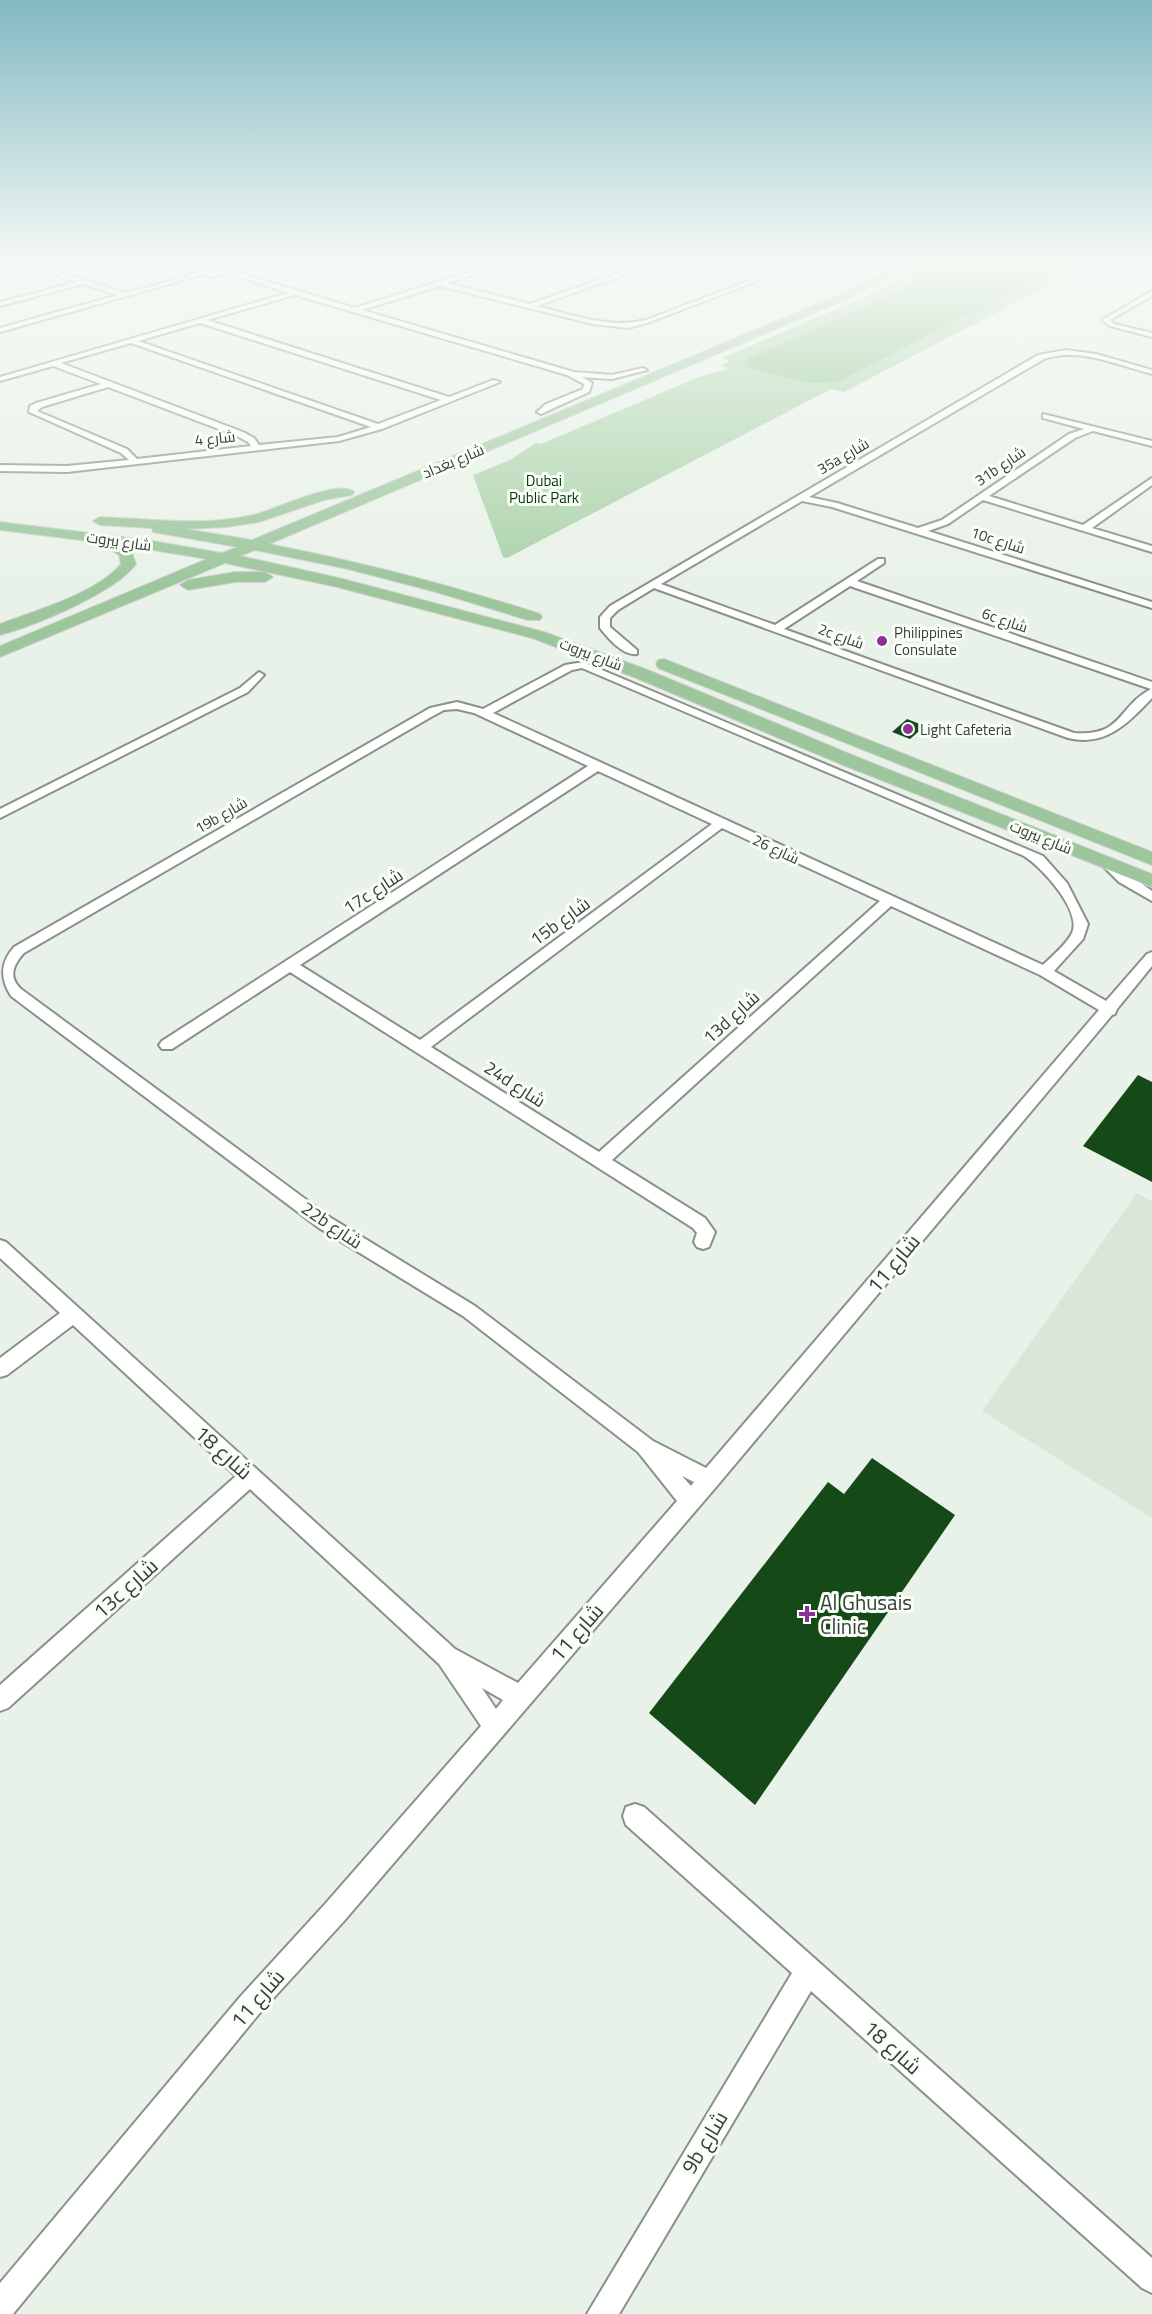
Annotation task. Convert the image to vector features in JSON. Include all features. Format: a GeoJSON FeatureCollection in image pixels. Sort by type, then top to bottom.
{"type":"FeatureCollection","features":[{"type":"Feature","properties":{"kind":"main road","name":"شارع بغداد"},"geometry":{"type":"LineString","coordinates":[[0,634],[220,550],[255,545],[671,369]]}},
{"type":"Feature","properties":{"kind":"main road","name":"شارع بغداد"},"geometry":{"type":"LineString","coordinates":[[0,652],[132,597],[220,550],[347,492],[643,370]]}},
{"type":"Feature","properties":{"kind":"main road","name":"شارع بيروت"},"geometry":{"type":"LineString","coordinates":[[347,492],[321,496],[260,518],[226,523],[175,525],[95,520],[220,550],[518,629],[578,649],[1152,881]]}},
{"type":"Feature","properties":{"kind":"main road"},"geometry":{"type":"LineString","coordinates":[[343,508],[321,526],[319,540],[361,568]]}},
{"type":"Feature","properties":{"kind":"main road"},"geometry":{"type":"LineString","coordinates":[[0,520],[93,529],[220,550],[339,571],[459,600],[500,606]]}},
{"type":"Feature","properties":{"kind":"main road","name":"شارع بيروت"},"geometry":{"type":"LineString","coordinates":[[0,526],[220,550]]}},
{"type":"Feature","properties":{"kind":"main road"},"geometry":{"type":"LineString","coordinates":[[0,630],[103,586],[123,573],[129,564],[126,553],[100,538]]}},
{"type":"Feature","properties":{"kind":"main road"},"geometry":{"type":"LineString","coordinates":[[220,550],[255,545]]}},
{"type":"Feature","properties":{"kind":"main road","name":"شارع بيروت"},"geometry":{"type":"LineString","coordinates":[[255,545],[361,568],[500,606],[633,652],[1151,858]]}},
{"type":"Feature","properties":{"kind":"main road"},"geometry":{"type":"LineString","coordinates":[[132,597],[235,577],[273,577],[339,583]]}},
{"type":"Feature","properties":{"kind":"main road"},"geometry":{"type":"LineString","coordinates":[[739,694],[772,689]]}},
{"type":"Feature","properties":{"kind":"street"},"geometry":{"type":"LineString","coordinates":[[0,379],[33,369]]}},
{"type":"Feature","properties":{"kind":"street"},"geometry":{"type":"LineString","coordinates":[[69,369],[257,439],[266,447]]}},
{"type":"Feature","properties":{"kind":"street"},"geometry":{"type":"LineString","coordinates":[[211,369],[376,428]]}},
{"type":"Feature","properties":{"kind":"street"},"geometry":{"type":"LineString","coordinates":[[348,369],[446,401]]}},
{"type":"Feature","properties":{"kind":"street"},"geometry":{"type":"LineString","coordinates":[[541,412],[588,387],[587,381],[556,369]]}},
{"type":"Feature","properties":{"kind":"street","name":"35a شارع"},"geometry":{"type":"LineString","coordinates":[[633,652],[609,633],[604,622],[605,617],[614,608],[1022,369]]}},
{"type":"Feature","properties":{"kind":"street"},"geometry":{"type":"LineString","coordinates":[[570,373],[605,377],[643,370]]}},
{"type":"Feature","properties":{"kind":"street","name":"شارع 4"},"geometry":{"type":"LineString","coordinates":[[0,468],[56,470],[339,439],[376,428],[496,382]]}},
{"type":"Feature","properties":{"kind":"street"},"geometry":{"type":"LineString","coordinates":[[109,384],[39,405],[32,410],[35,414],[119,449],[131,456],[134,462]]}},
{"type":"Feature","properties":{"kind":"street"},"geometry":{"type":"LineString","coordinates":[[1046,416],[1152,444]]}},
{"type":"Feature","properties":{"kind":"street","name":"31b شارع"},"geometry":{"type":"LineString","coordinates":[[1072,436],[1079,425]]}},
{"type":"Feature","properties":{"kind":"street","name":"31b شارع"},"geometry":{"type":"LineString","coordinates":[[920,531],[945,522],[1072,436],[1093,428]]}},
{"type":"Feature","properties":{"kind":"street"},"geometry":{"type":"LineString","coordinates":[[240,434],[251,440],[256,448]]}},
{"type":"Feature","properties":{"kind":"street"},"geometry":{"type":"LineString","coordinates":[[119,449],[136,454],[143,461]]}},
{"type":"Feature","properties":{"kind":"street"},"geometry":{"type":"LineString","coordinates":[[1084,529],[1152,481]]}},
{"type":"Feature","properties":{"kind":"street","name":"10c شارع"},"geometry":{"type":"LineString","coordinates":[[808,493],[834,505]]}},
{"type":"Feature","properties":{"kind":"street"},"geometry":{"type":"LineString","coordinates":[[981,497],[1152,549]]}},
{"type":"Feature","properties":{"kind":"street","name":"10c شارع"},"geometry":{"type":"LineString","coordinates":[[799,498],[834,505],[1149,602]]}},
{"type":"Feature","properties":{"kind":"street","name":"31b شارع"},"geometry":{"type":"LineString","coordinates":[[936,536],[945,522]]}},
{"type":"Feature","properties":{"kind":"street"},"geometry":{"type":"LineString","coordinates":[[778,628],[881,561]]}},
{"type":"Feature","properties":{"kind":"street","name":"6c شارع"},"geometry":{"type":"LineString","coordinates":[[849,582],[1152,686]]}},
{"type":"Feature","properties":{"kind":"street","name":"2c شارع"},"geometry":{"type":"LineString","coordinates":[[657,583],[1054,732],[1081,738],[1098,737],[1114,730],[1152,692]]}},
{"type":"Feature","properties":{"kind":"street"},"geometry":{"type":"LineString","coordinates":[[483,714],[569,667],[583,665],[1029,853],[1042,860],[1051,869],[1081,924],[1078,936],[1045,972]]}},
{"type":"Feature","properties":{"kind":"street"},"geometry":{"type":"LineString","coordinates":[[0,814],[244,690],[259,675]]}},
{"type":"Feature","properties":{"kind":"street","name":"شارع 26"},"geometry":{"type":"LineString","coordinates":[[422,717],[452,709],[483,714],[1114,1004]]}},
{"type":"Feature","properties":{"kind":"street","name":"19b شارع"},"geometry":{"type":"LineString","coordinates":[[35,941],[422,717]]}},
{"type":"Feature","properties":{"kind":"street","name":"17c شارع"},"geometry":{"type":"LineString","coordinates":[[167,1045],[597,766]]}},
{"type":"Feature","properties":{"kind":"street","name":"15b شارع"},"geometry":{"type":"LineString","coordinates":[[421,1047],[720,824]]}},
{"type":"Feature","properties":{"kind":"street"},"geometry":{"type":"LineString","coordinates":[[1108,864],[1124,879],[1152,897]]}},
{"type":"Feature","properties":{"kind":"street","name":"13d شارع"},"geometry":{"type":"LineString","coordinates":[[600,1161],[889,901]]}},
{"type":"Feature","properties":{"kind":"street","name":"22b شارع"},"geometry":{"type":"LineString","coordinates":[[35,941],[11,955],[2,964],[0,979],[8,989],[24,998],[325,1223],[453,1300],[645,1446],[709,1480]]}},
{"type":"Feature","properties":{"kind":"street","name":"22b شارع"},"geometry":{"type":"LineString","coordinates":[[24,998],[12,981],[9,969],[16,956],[35,941]]}},
{"type":"Feature","properties":{"kind":"street","name":"شارع 11"},"geometry":{"type":"LineString","coordinates":[[0,2306],[249,2006],[335,1912],[709,1480],[807,1362],[1150,962]]}},
{"type":"Feature","properties":{"kind":"street","name":"24d شارع"},"geometry":{"type":"LineString","coordinates":[[290,965],[704,1227],[706,1232],[703,1242]]}},
{"type":"Feature","properties":{"kind":"street","name":"شارع 18"},"geometry":{"type":"LineString","coordinates":[[0,1247],[447,1656],[520,1697]]}},
{"type":"Feature","properties":{"kind":"street"},"geometry":{"type":"LineString","coordinates":[[0,1369],[72,1315]]}},
{"type":"Feature","properties":{"kind":"street","name":"22b شارع"},"geometry":{"type":"LineString","coordinates":[[645,1446],[690,1501]]}},
{"type":"Feature","properties":{"kind":"street","name":"13c شارع"},"geometry":{"type":"LineString","coordinates":[[0,1700],[250,1476]]}},
{"type":"Feature","properties":{"kind":"street","name":"شارع 18"},"geometry":{"type":"LineString","coordinates":[[447,1656],[495,1727]]}},
{"type":"Feature","properties":{"kind":"street","name":"شارع 18"},"geometry":{"type":"LineString","coordinates":[[635,1816],[1152,2278]]}},
{"type":"Feature","properties":{"kind":"street","name":"9b شارع"},"geometry":{"type":"LineString","coordinates":[[602,2314],[808,1971]]}},
{"type":"Feature","properties":{"kind":"shaded area"},"geometry":{"type":"Polygon","coordinates":[[[755,369],[863,369],[838,382],[809,383],[755,369]]]}},
{"type":"Feature","properties":{"kind":"shaded area"},"geometry":{"type":"Polygon","coordinates":[[[1137,1193],[1152,1201],[1152,1518],[982,1411],[1137,1193]]]}},
{"type":"Feature","properties":{"kind":"green space","name":"Dubai Public Park"},"geometry":{"type":"Polygon","coordinates":[[[729,369],[888,369],[844,392],[831,389],[507,558],[503,557],[473,475],[510,460],[536,443],[541,444],[701,376],[729,369]]]}},
{"type":"Feature","properties":{"kind":"building","name":"Light Cafeteria"},"geometry":{"type":"Polygon","coordinates":[[[907,719],[925,726],[910,739],[892,732],[907,719]]]}},
{"type":"Feature","properties":{"kind":"building"},"geometry":{"type":"Polygon","coordinates":[[[1138,1075],[1152,1082],[1152,1182],[1083,1146],[1138,1075]]]}},
{"type":"Feature","properties":{"kind":"building","name":"Al Ghusais Clinic"},"geometry":{"type":"Polygon","coordinates":[[[872,1458],[955,1515],[755,1805],[649,1713],[828,1482],[844,1494],[872,1458]]]}},
{"type":"Feature","properties":{"kind":"place","name":"Philippines Consulate"},"geometry":{"type":"Point","coordinates":[882,641]}},
{"type":"Feature","properties":{"kind":"place","name":"Light Cafeteria"},"geometry":{"type":"Point","coordinates":[908,729]}},
{"type":"Feature","properties":{"kind":"place","name":"Al Ghusais Clinic"},"geometry":{"type":"Point","coordinates":[807,1614]}}]}
